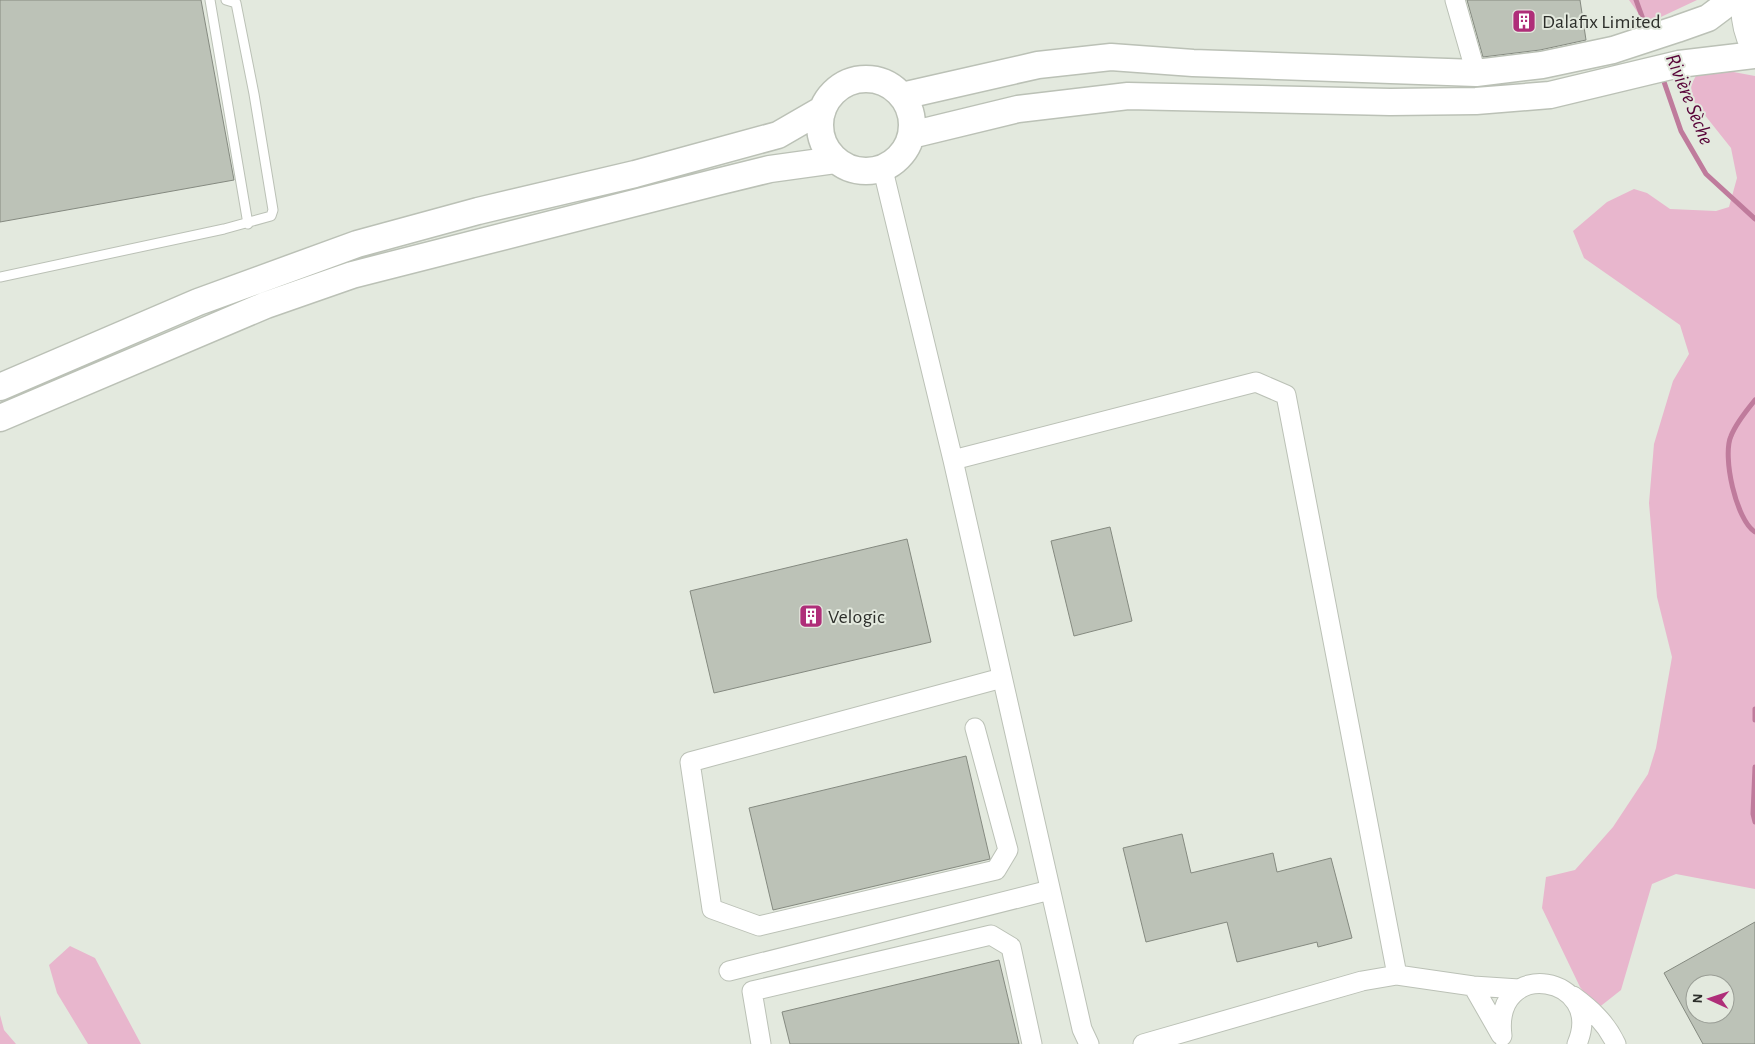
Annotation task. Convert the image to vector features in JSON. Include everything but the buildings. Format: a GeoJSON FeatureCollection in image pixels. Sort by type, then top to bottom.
{"type":"FeatureCollection","features":[{"type":"Feature","properties":{"kind":"highway"},"geometry":{"type":"LineString","coordinates":[[1746,0],[1745,18],[1748,34],[1755,47]]}},
{"type":"Feature","properties":{"kind":"street"},"geometry":{"type":"LineString","coordinates":[[1455,0],[1476,73]]}},
{"type":"Feature","properties":{"kind":"street"},"geometry":{"type":"LineString","coordinates":[[902,96],[1038,65],[1111,57],[1193,63],[1476,73],[1542,66],[1613,50],[1708,18],[1732,0]]}},
{"type":"Feature","properties":{"kind":"street"},"geometry":{"type":"LineString","coordinates":[[911,135],[1018,109],[1128,96],[1390,102],[1476,101],[1550,95],[1679,64],[1755,55]]}},
{"type":"Feature","properties":{"kind":"street"},"geometry":{"type":"LineString","coordinates":[[866,79],[880,81],[892,87],[902,96],[909,108],[912,122],[911,135],[900,157],[883,170],[862,172],[848,168],[835,160],[826,149],[821,136],[820,122],[823,109],[830,96],[840,87],[853,81],[866,79]]}},
{"type":"Feature","properties":{"kind":"street"},"geometry":{"type":"LineString","coordinates":[[0,387],[198,302],[357,244],[478,211],[635,174],[778,135],[823,109]]}},
{"type":"Feature","properties":{"kind":"street"},"geometry":{"type":"LineString","coordinates":[[0,418],[266,305],[352,275],[734,177],[770,169],[835,160]]}},
{"type":"Feature","properties":{"kind":"street"},"geometry":{"type":"LineString","coordinates":[[883,170],[953,460],[1082,1029],[1089,1044]]}},
{"type":"Feature","properties":{"kind":"street"},"geometry":{"type":"LineString","coordinates":[[953,460],[1256,382],[1286,395],[1397,975]]}},
{"type":"Feature","properties":{"kind":"street"},"geometry":{"type":"LineString","coordinates":[[975,728],[1008,850],[996,870],[759,926],[712,909],[690,762],[1002,678]]}},
{"type":"Feature","properties":{"kind":"street"},"geometry":{"type":"LineString","coordinates":[[730,971],[1050,890]]}},
{"type":"Feature","properties":{"kind":"street"},"geometry":{"type":"LineString","coordinates":[[761,1044],[752,991],[991,935],[1011,947],[1032,1044]]}},
{"type":"Feature","properties":{"kind":"street"},"geometry":{"type":"LineString","coordinates":[[1143,1044],[1362,981],[1397,975],[1473,986],[1518,989],[1546,982],[1558,986],[1594,1012],[1609,1030],[1616,1044]]}},
{"type":"Feature","properties":{"kind":"street"},"geometry":{"type":"LineString","coordinates":[[1473,986],[1504,1040]]}},
{"type":"Feature","properties":{"kind":"street"},"geometry":{"type":"LineString","coordinates":[[1504,1040],[1500,1021],[1504,1006],[1518,989]]}},
{"type":"Feature","properties":{"kind":"street"},"geometry":{"type":"LineString","coordinates":[[1570,994],[1578,1006],[1582,1020],[1582,1034],[1577,1044]]}},
{"type":"Feature","properties":{"kind":"lane"},"geometry":{"type":"LineString","coordinates":[[210,0],[248,224]]}},
{"type":"Feature","properties":{"kind":"lane"},"geometry":{"type":"LineString","coordinates":[[0,277],[248,224],[271,216],[274,210],[236,3],[226,0]]}},
{"type":"Feature","properties":{"kind":"shaded area"},"geometry":{"type":"Polygon","coordinates":[[[1629,0],[1697,0],[1646,24],[1629,0]]]}},
{"type":"Feature","properties":{"kind":"shaded area"},"geometry":{"type":"Polygon","coordinates":[[[1712,68],[1755,76],[1755,889],[1676,874],[1652,884],[1621,990],[1597,1009],[1580,987],[1542,908],[1546,877],[1575,870],[1613,827],[1648,774],[1656,748],[1672,657],[1657,597],[1649,503],[1654,444],[1673,381],[1689,354],[1680,325],[1584,258],[1573,231],[1607,202],[1634,189],[1647,193],[1670,209],[1716,211],[1729,207],[1737,178],[1731,148],[1692,99],[1691,85],[1698,72],[1712,68]]]}},
{"type":"Feature","properties":{"kind":"shaded area"},"geometry":{"type":"Polygon","coordinates":[[[70,946],[95,958],[141,1044],[88,1044],[57,993],[49,965],[70,946]]]}},
{"type":"Feature","properties":{"kind":"shaded area"},"geometry":{"type":"Polygon","coordinates":[[[0,1015],[4,1030],[16,1044],[0,1044],[0,1015]]]}},
{"type":"Feature","properties":{"kind":"waterway","name":"Rivière Sèche"},"geometry":{"type":"LineString","coordinates":[[1636,0],[1647,30]]}},
{"type":"Feature","properties":{"kind":"waterway","name":"Rivière Sèche"},"geometry":{"type":"LineString","coordinates":[[1662,76],[1681,131],[1706,174],[1755,219]]}},
{"type":"Feature","properties":{"kind":"waterway","name":"Rivière Sèche"},"geometry":{"type":"LineString","coordinates":[[1755,400],[1741,417],[1733,431],[1728,458],[1732,487],[1737,502],[1742,515],[1755,532]]}},
{"type":"Feature","properties":{"kind":"waterway","name":"Rivière Sèche"},"geometry":{"type":"LineString","coordinates":[[1755,709],[1755,720]]}},
{"type":"Feature","properties":{"kind":"waterway","name":"Rivière Sèche"},"geometry":{"type":"LineString","coordinates":[[1755,767],[1753,814],[1755,822]]}},
{"type":"Feature","properties":{"kind":"place","name":"Dalafix Limited"},"geometry":{"type":"Point","coordinates":[1524,21]}},
{"type":"Feature","properties":{"kind":"place","name":"Velogic"},"geometry":{"type":"Point","coordinates":[811,616]}}]}
